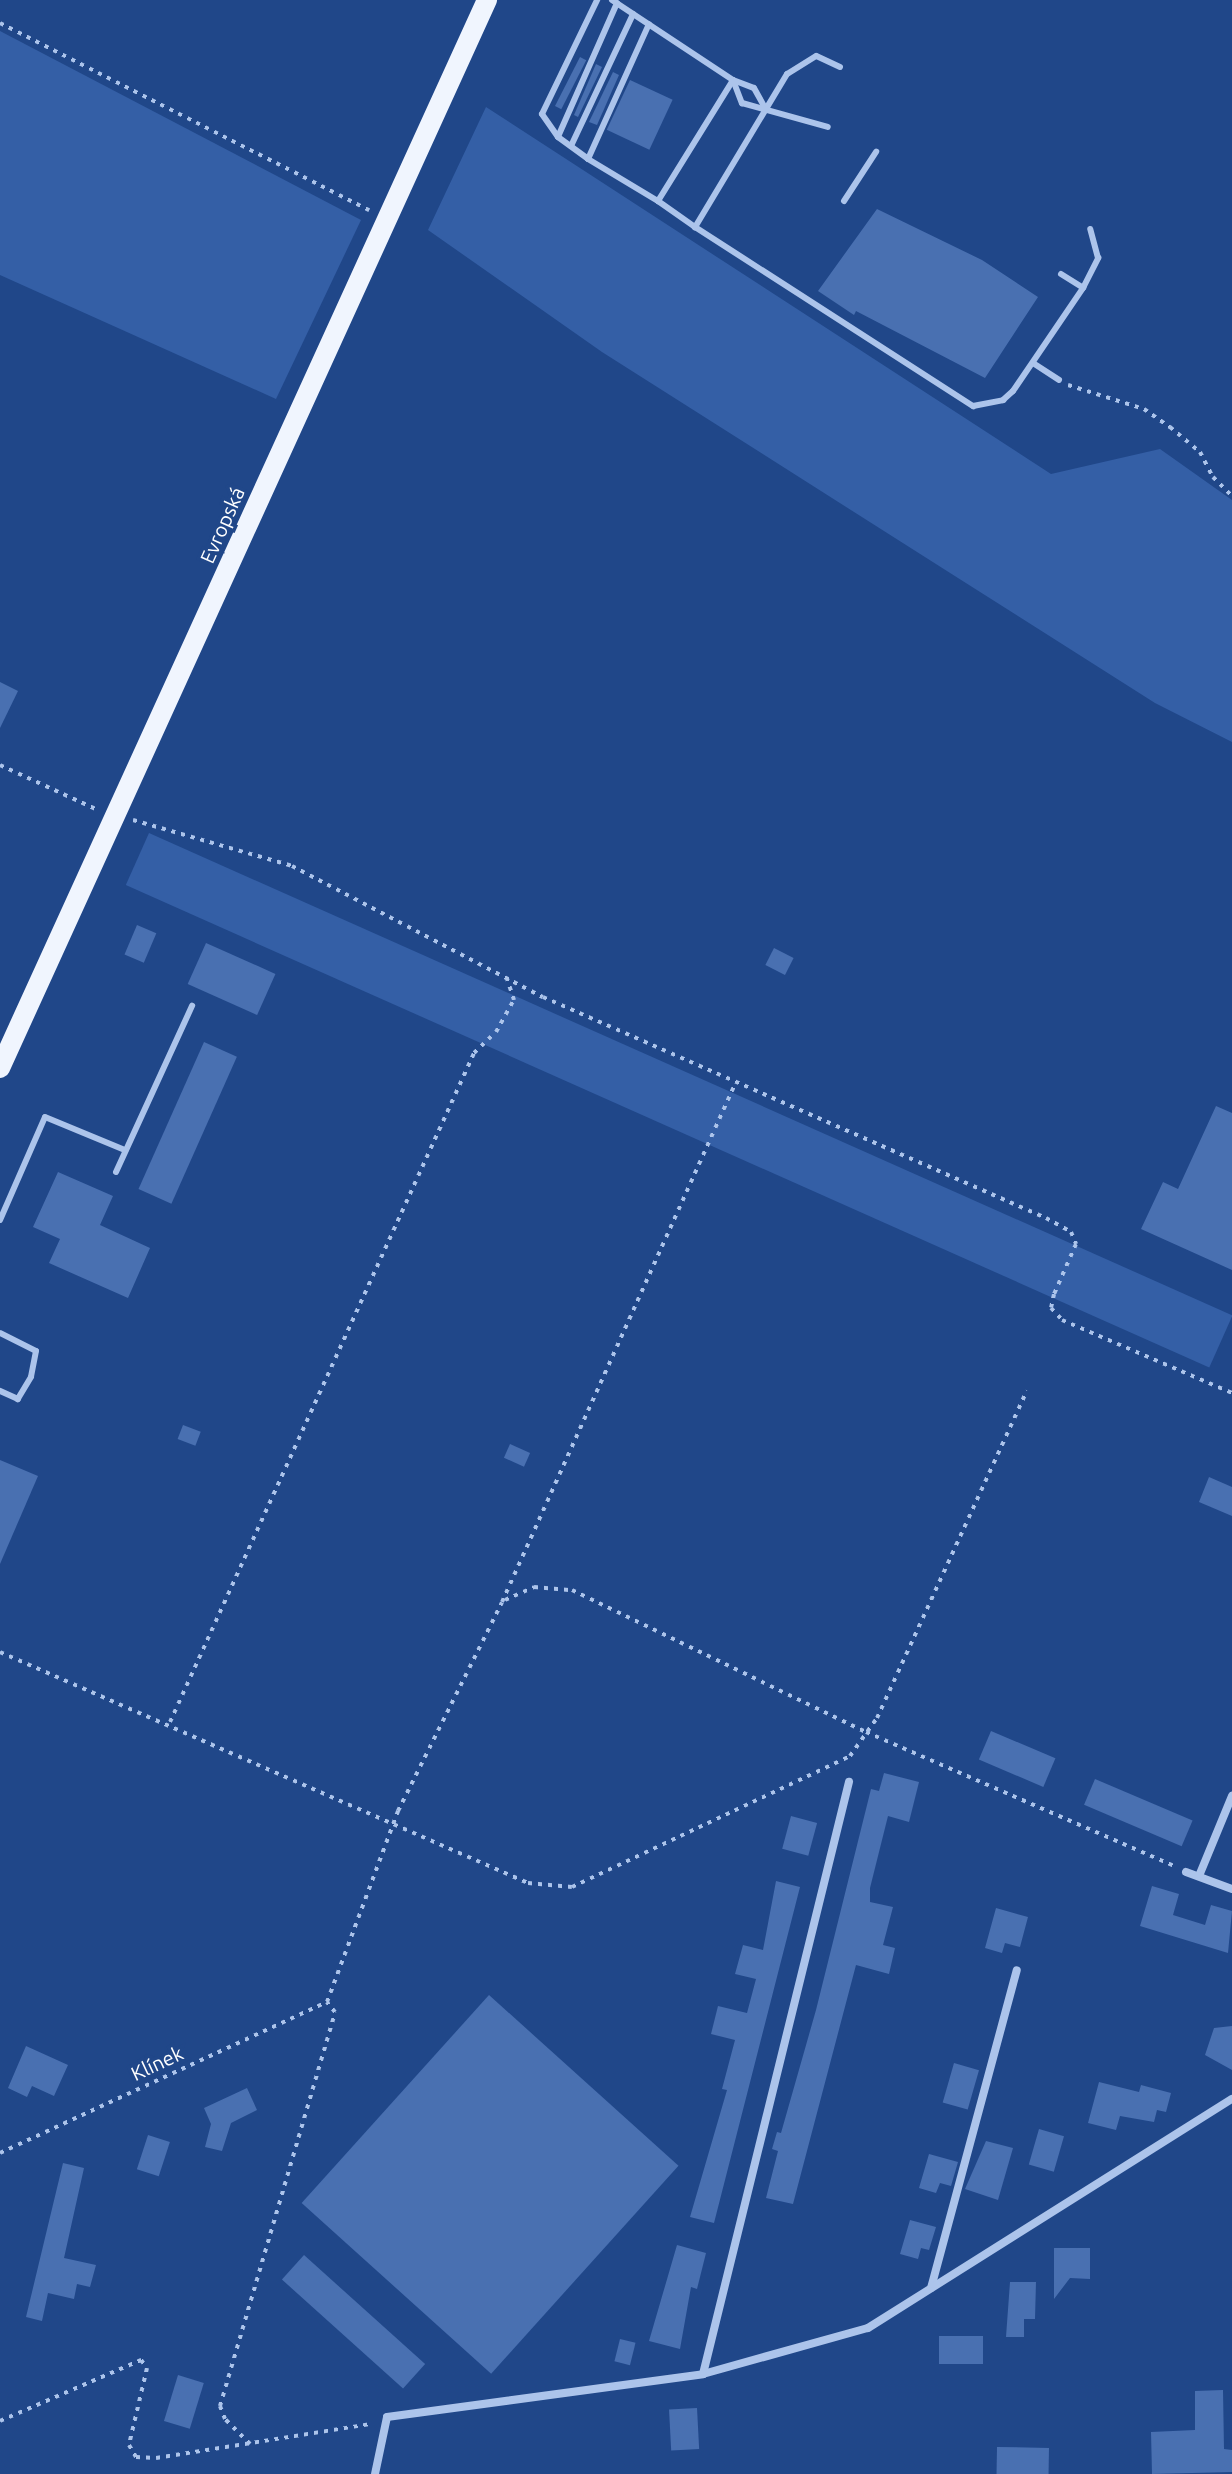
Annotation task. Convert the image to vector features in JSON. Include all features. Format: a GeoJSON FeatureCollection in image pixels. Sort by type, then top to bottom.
{"type":"FeatureCollection","features":[{"type":"Feature","properties":{"kind":"main road","name":"Evropská"},"geometry":{"type":"LineString","coordinates":[[0,1068],[487,0]]}},
{"type":"Feature","properties":{"kind":"street"},"geometry":{"type":"LineString","coordinates":[[703,2374],[849,1782]]}},
{"type":"Feature","properties":{"kind":"street"},"geometry":{"type":"LineString","coordinates":[[1199,1876],[1232,1796]]}},
{"type":"Feature","properties":{"kind":"street"},"geometry":{"type":"LineString","coordinates":[[1186,1872],[1232,1889]]}},
{"type":"Feature","properties":{"kind":"street"},"geometry":{"type":"LineString","coordinates":[[931,2288],[1017,1970]]}},
{"type":"Feature","properties":{"kind":"street"},"geometry":{"type":"LineString","coordinates":[[375,2474],[387,2417],[703,2374],[868,2328],[1232,2099]]}},
{"type":"Feature","properties":{"kind":"lane"},"geometry":{"type":"LineString","coordinates":[[597,0],[542,114],[558,137],[959,401],[973,406],[1003,400],[1033,363],[1083,288],[1098,258],[1090,229]]}},
{"type":"Feature","properties":{"kind":"lane"},"geometry":{"type":"LineString","coordinates":[[558,137],[615,2],[733,80],[754,88],[765,108]]}},
{"type":"Feature","properties":{"kind":"lane"},"geometry":{"type":"LineString","coordinates":[[571,146],[633,14]]}},
{"type":"Feature","properties":{"kind":"lane"},"geometry":{"type":"LineString","coordinates":[[588,159],[649,24]]}},
{"type":"Feature","properties":{"kind":"lane"},"geometry":{"type":"LineString","coordinates":[[695,227],[765,108],[797,63],[816,56],[840,67]]}},
{"type":"Feature","properties":{"kind":"lane"},"geometry":{"type":"LineString","coordinates":[[733,80],[742,103],[828,127]]}},
{"type":"Feature","properties":{"kind":"lane"},"geometry":{"type":"LineString","coordinates":[[658,201],[733,80]]}},
{"type":"Feature","properties":{"kind":"lane"},"geometry":{"type":"LineString","coordinates":[[844,201],[876,152]]}},
{"type":"Feature","properties":{"kind":"lane"},"geometry":{"type":"LineString","coordinates":[[1061,274],[1083,288]]}},
{"type":"Feature","properties":{"kind":"lane"},"geometry":{"type":"LineString","coordinates":[[1033,363],[1059,380]]}},
{"type":"Feature","properties":{"kind":"lane"},"geometry":{"type":"LineString","coordinates":[[116,1172],[192,1006]]}},
{"type":"Feature","properties":{"kind":"lane"},"geometry":{"type":"LineString","coordinates":[[0,1220],[45,1117],[125,1150]]}},
{"type":"Feature","properties":{"kind":"lane"},"geometry":{"type":"LineString","coordinates":[[0,1333],[36,1351],[31,1377],[18,1399],[0,1391]]}},
{"type":"Feature","properties":{"kind":"path"},"geometry":{"type":"LineString","coordinates":[[0,23],[386,219]]}},
{"type":"Feature","properties":{"kind":"path"},"geometry":{"type":"LineString","coordinates":[[1059,380],[1084,393],[1144,409],[1200,452],[1213,477],[1232,496]]}},
{"type":"Feature","properties":{"kind":"path"},"geometry":{"type":"LineString","coordinates":[[0,765],[114,817],[254,851],[292,866],[506,977],[735,1083],[1071,1232],[1076,1244],[1051,1308],[1062,1320],[1232,1393]]}},
{"type":"Feature","properties":{"kind":"path"},"geometry":{"type":"LineString","coordinates":[[170,1722],[474,1053],[496,1032],[514,1000],[506,977]]}},
{"type":"Feature","properties":{"kind":"path"},"geometry":{"type":"LineString","coordinates":[[250,2444],[225,2419],[220,2406],[335,2012],[327,2002],[393,1822],[502,1602],[735,1083]]}},
{"type":"Feature","properties":{"kind":"path"},"geometry":{"type":"LineString","coordinates":[[0,1652],[170,1722],[528,1883],[572,1887],[850,1756],[866,1732],[1027,1391]]}},
{"type":"Feature","properties":{"kind":"path"},"geometry":{"type":"LineString","coordinates":[[502,1602],[534,1587],[572,1590],[866,1732],[1186,1872]]}},
{"type":"Feature","properties":{"kind":"path","name":"Klínek"},"geometry":{"type":"LineString","coordinates":[[0,2153],[327,2002]]}},
{"type":"Feature","properties":{"kind":"path"},"geometry":{"type":"LineString","coordinates":[[0,2421],[141,2360],[147,2368],[129,2445],[136,2457],[250,2444],[386,2422]]}},
{"type":"Feature","properties":{"kind":"shaded area"},"geometry":{"type":"Polygon","coordinates":[[[0,31],[361,220],[276,399],[0,275],[0,31]]]}},
{"type":"Feature","properties":{"kind":"shaded area"},"geometry":{"type":"Polygon","coordinates":[[[486,107],[1051,474],[1160,449],[1232,500],[1232,742],[1155,703],[602,352],[428,230],[486,107]]]}},
{"type":"Feature","properties":{"kind":"shaded area"},"geometry":{"type":"Polygon","coordinates":[[[149,833],[1232,1315],[1209,1367],[126,885],[149,833]]]}},
{"type":"Feature","properties":{"kind":"building"},"geometry":{"type":"Polygon","coordinates":[[[580,57],[586,60],[561,109],[555,106],[580,57]]]}},
{"type":"Feature","properties":{"kind":"building"},"geometry":{"type":"Polygon","coordinates":[[[596,64],[602,67],[578,117],[574,115],[596,64]]]}},
{"type":"Feature","properties":{"kind":"building"},"geometry":{"type":"Polygon","coordinates":[[[613,72],[619,75],[597,125],[589,122],[613,72]]]}},
{"type":"Feature","properties":{"kind":"building"},"geometry":{"type":"Polygon","coordinates":[[[630,80],[673,100],[649,150],[607,130],[630,80]]]}},
{"type":"Feature","properties":{"kind":"building"},"geometry":{"type":"Polygon","coordinates":[[[877,209],[982,260],[1038,297],[985,378],[856,311],[854,315],[818,291],[877,209]]]}},
{"type":"Feature","properties":{"kind":"building"},"geometry":{"type":"Polygon","coordinates":[[[0,682],[18,691],[0,728],[0,682]]]}},
{"type":"Feature","properties":{"kind":"building"},"geometry":{"type":"Polygon","coordinates":[[[137,925],[156,933],[144,963],[124,954],[137,925]]]}},
{"type":"Feature","properties":{"kind":"building"},"geometry":{"type":"Polygon","coordinates":[[[206,943],[275,974],[257,1015],[188,984],[206,943]]]}},
{"type":"Feature","properties":{"kind":"building"},"geometry":{"type":"Polygon","coordinates":[[[774,948],[794,958],[785,975],[765,965],[774,948]]]}},
{"type":"Feature","properties":{"kind":"building"},"geometry":{"type":"Polygon","coordinates":[[[204,1042],[237,1057],[171,1204],[139,1189],[204,1042]]]}},
{"type":"Feature","properties":{"kind":"building"},"geometry":{"type":"Polygon","coordinates":[[[1216,1106],[1232,1113],[1232,1270],[1141,1229],[1163,1182],[1178,1189],[1216,1106]]]}},
{"type":"Feature","properties":{"kind":"building"},"geometry":{"type":"Polygon","coordinates":[[[58,1172],[113,1196],[100,1225],[150,1248],[128,1298],[49,1263],[60,1239],[33,1227],[58,1172]]]}},
{"type":"Feature","properties":{"kind":"building"},"geometry":{"type":"Polygon","coordinates":[[[183,1425],[201,1432],[195,1446],[178,1439],[183,1425]]]}},
{"type":"Feature","properties":{"kind":"building"},"geometry":{"type":"Polygon","coordinates":[[[510,1444],[530,1453],[524,1467],[504,1458],[510,1444]]]}},
{"type":"Feature","properties":{"kind":"building"},"geometry":{"type":"Polygon","coordinates":[[[0,1460],[38,1476],[0,1564],[0,1460]]]}},
{"type":"Feature","properties":{"kind":"building"},"geometry":{"type":"Polygon","coordinates":[[[1209,1477],[1232,1487],[1232,1516],[1199,1502],[1209,1477]]]}},
{"type":"Feature","properties":{"kind":"building"},"geometry":{"type":"Polygon","coordinates":[[[991,1731],[1055,1758],[1043,1787],[979,1760],[991,1731]]]}},
{"type":"Feature","properties":{"kind":"building"},"geometry":{"type":"Polygon","coordinates":[[[884,1773],[919,1782],[909,1822],[888,1816],[870,1888],[870,1902],[893,1907],[883,1945],[895,1948],[889,1974],[856,1965],[793,2204],[766,2198],[778,2151],[772,2149],[777,2132],[781,2133],[816,2010],[871,1789],[879,1791],[884,1773]]]}},
{"type":"Feature","properties":{"kind":"building"},"geometry":{"type":"Polygon","coordinates":[[[1095,1779],[1193,1820],[1182,1846],[1084,1805],[1095,1779]]]}},
{"type":"Feature","properties":{"kind":"building"},"geometry":{"type":"Polygon","coordinates":[[[791,1816],[817,1823],[808,1856],[782,1849],[791,1816]]]}},
{"type":"Feature","properties":{"kind":"building"},"geometry":{"type":"Polygon","coordinates":[[[776,1881],[800,1887],[714,2223],[690,2217],[727,2090],[722,2089],[735,2040],[711,2034],[718,2006],[747,2013],[756,1979],[735,1974],[743,1945],[763,1950],[776,1881]]]}},
{"type":"Feature","properties":{"kind":"building"},"geometry":{"type":"Polygon","coordinates":[[[1152,1886],[1179,1894],[1173,1915],[1205,1925],[1211,1905],[1232,1911],[1228,1953],[1140,1926],[1152,1886]]]}},
{"type":"Feature","properties":{"kind":"building"},"geometry":{"type":"Polygon","coordinates":[[[996,1908],[1028,1917],[1020,1947],[1005,1943],[1002,1953],[985,1948],[996,1908]]]}},
{"type":"Feature","properties":{"kind":"building"},"geometry":{"type":"Polygon","coordinates":[[[489,1995],[679,2166],[491,2374],[302,2203],[489,1995]]]}},
{"type":"Feature","properties":{"kind":"building"},"geometry":{"type":"Polygon","coordinates":[[[1232,2026],[1232,2070],[1205,2055],[1214,2028],[1232,2026]]]}},
{"type":"Feature","properties":{"kind":"building"},"geometry":{"type":"Polygon","coordinates":[[[26,2046],[68,2065],[54,2096],[32,2086],[27,2097],[8,2088],[26,2046]]]}},
{"type":"Feature","properties":{"kind":"building"},"geometry":{"type":"Polygon","coordinates":[[[954,2063],[979,2070],[968,2110],[943,2102],[954,2063]]]}},
{"type":"Feature","properties":{"kind":"building"},"geometry":{"type":"Polygon","coordinates":[[[1099,2082],[1139,2092],[1141,2085],[1171,2093],[1166,2112],[1157,2110],[1154,2122],[1120,2116],[1116,2130],[1088,2123],[1099,2082]]]}},
{"type":"Feature","properties":{"kind":"building"},"geometry":{"type":"Polygon","coordinates":[[[247,2088],[257,2110],[231,2123],[222,2151],[205,2147],[211,2124],[204,2108],[247,2088]]]}},
{"type":"Feature","properties":{"kind":"building"},"geometry":{"type":"Polygon","coordinates":[[[1039,2129],[1064,2136],[1054,2172],[1029,2165],[1039,2129]]]}},
{"type":"Feature","properties":{"kind":"building"},"geometry":{"type":"Polygon","coordinates":[[[148,2135],[170,2142],[159,2176],[137,2169],[148,2135]]]}},
{"type":"Feature","properties":{"kind":"building"},"geometry":{"type":"Polygon","coordinates":[[[986,2141],[1013,2148],[998,2200],[965,2189],[986,2141]]]}},
{"type":"Feature","properties":{"kind":"building"},"geometry":{"type":"Polygon","coordinates":[[[929,2154],[958,2162],[951,2186],[940,2183],[936,2193],[919,2188],[929,2154]]]}},
{"type":"Feature","properties":{"kind":"building"},"geometry":{"type":"Polygon","coordinates":[[[63,2163],[84,2168],[64,2258],[96,2265],[90,2287],[77,2284],[74,2299],[48,2293],[42,2321],[26,2317],[63,2163]]]}},
{"type":"Feature","properties":{"kind":"building"},"geometry":{"type":"Polygon","coordinates":[[[910,2220],[936,2227],[929,2250],[921,2248],[918,2259],[900,2254],[910,2220]]]}},
{"type":"Feature","properties":{"kind":"building"},"geometry":{"type":"Polygon","coordinates":[[[677,2245],[706,2253],[697,2289],[691,2287],[680,2349],[649,2341],[677,2245]]]}},
{"type":"Feature","properties":{"kind":"building"},"geometry":{"type":"Polygon","coordinates":[[[1054,2248],[1090,2248],[1090,2279],[1070,2278],[1054,2299],[1054,2248]]]}},
{"type":"Feature","properties":{"kind":"building"},"geometry":{"type":"Polygon","coordinates":[[[304,2255],[425,2364],[403,2389],[282,2280],[304,2255]]]}},
{"type":"Feature","properties":{"kind":"building"},"geometry":{"type":"Polygon","coordinates":[[[1010,2282],[1036,2282],[1035,2319],[1024,2319],[1024,2337],[1006,2337],[1010,2282]]]}},
{"type":"Feature","properties":{"kind":"building"},"geometry":{"type":"Polygon","coordinates":[[[939,2336],[983,2336],[983,2364],[939,2364],[939,2336]]]}},
{"type":"Feature","properties":{"kind":"building"},"geometry":{"type":"Polygon","coordinates":[[[620,2339],[636,2343],[630,2365],[614,2361],[620,2339]]]}},
{"type":"Feature","properties":{"kind":"building"},"geometry":{"type":"Polygon","coordinates":[[[178,2375],[204,2383],[190,2429],[164,2421],[178,2375]]]}},
{"type":"Feature","properties":{"kind":"building"},"geometry":{"type":"Polygon","coordinates":[[[1223,2390],[1224,2449],[1232,2450],[1232,2472],[1152,2474],[1151,2432],[1195,2430],[1195,2391],[1223,2390]]]}},
{"type":"Feature","properties":{"kind":"building"},"geometry":{"type":"Polygon","coordinates":[[[697,2408],[699,2449],[671,2450],[669,2409],[697,2408]]]}},
{"type":"Feature","properties":{"kind":"building"},"geometry":{"type":"Polygon","coordinates":[[[997,2447],[1049,2448],[1049,2474],[997,2474],[997,2447]]]}}]}
